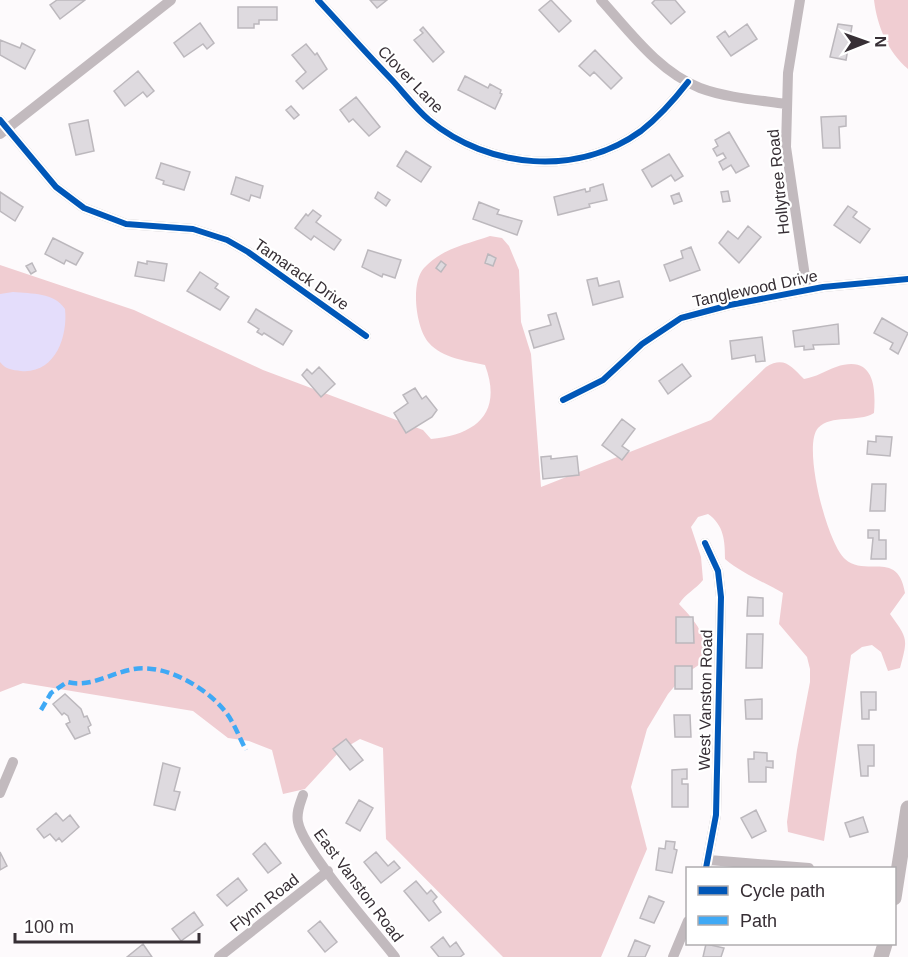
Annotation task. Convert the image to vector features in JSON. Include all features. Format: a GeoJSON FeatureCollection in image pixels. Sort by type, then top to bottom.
{"type":"FeatureCollection","features":[{"type":"Feature","properties":{"kind":"main road"},"geometry":{"type":"LineString","coordinates":[[897,875],[908,807]]}},
{"type":"Feature","properties":{"kind":"street"},"geometry":{"type":"LineString","coordinates":[[2,128],[171,0]]}},
{"type":"Feature","properties":{"kind":"street","name":"Clover Lane"},"geometry":{"type":"LineString","coordinates":[[318,0],[427,118],[466,143],[505,158],[561,161],[615,146],[650,123],[688,82]]}},
{"type":"Feature","properties":{"kind":"street"},"geometry":{"type":"LineString","coordinates":[[601,0],[655,58],[688,82],[726,95],[786,104]]}},
{"type":"Feature","properties":{"kind":"street","name":"Hollytree Road"},"geometry":{"type":"LineString","coordinates":[[800,0],[788,73],[786,147],[807,290]]}},
{"type":"Feature","properties":{"kind":"street","name":"Tamarack Drive"},"geometry":{"type":"LineString","coordinates":[[2,128],[56,187],[84,208],[117,222],[193,230],[226,240],[248,252],[366,336]]}},
{"type":"Feature","properties":{"kind":"street","name":"Tanglewood Drive"},"geometry":{"type":"LineString","coordinates":[[563,400],[603,380],[642,344],[681,318],[730,305],[807,290],[868,281],[908,279]]}},
{"type":"Feature","properties":{"kind":"street","name":"West Vanston Road"},"geometry":{"type":"LineString","coordinates":[[705,543],[718,572],[721,597],[716,815],[708,864]]}},
{"type":"Feature","properties":{"kind":"street"},"geometry":{"type":"LineString","coordinates":[[0,793],[13,762]]}},
{"type":"Feature","properties":{"kind":"street","name":"East Vanston Road"},"geometry":{"type":"LineString","coordinates":[[303,795],[297,811],[302,834],[395,957]]}},
{"type":"Feature","properties":{"kind":"street"},"geometry":{"type":"LineString","coordinates":[[708,864],[784,867]]}},
{"type":"Feature","properties":{"kind":"street","name":"Flynn Road"},"geometry":{"type":"LineString","coordinates":[[219,957],[328,871]]}},
{"type":"Feature","properties":{"kind":"street"},"geometry":{"type":"LineString","coordinates":[[673,957],[686,924]]}},
{"type":"Feature","properties":{"kind":"shaded area"},"geometry":{"type":"Polygon","coordinates":[[[874,0],[908,0],[908,69],[889,47],[878,19],[874,0]]]}},
{"type":"Feature","properties":{"kind":"shaded area"},"geometry":{"type":"Polygon","coordinates":[[[490,236],[502,238],[509,246],[519,270],[521,322],[531,354],[541,487],[711,420],[766,367],[778,362],[787,364],[804,379],[836,367],[849,364],[858,365],[870,375],[873,384],[874,413],[860,418],[830,421],[818,428],[814,438],[815,473],[824,515],[838,550],[845,559],[862,566],[888,568],[896,572],[901,580],[905,593],[890,614],[903,634],[905,644],[900,668],[888,671],[881,652],[872,645],[862,647],[851,655],[824,841],[788,832],[787,822],[797,750],[810,682],[810,669],[807,657],[779,624],[783,593],[745,573],[725,559],[724,540],[717,523],[708,514],[698,517],[691,527],[701,557],[703,580],[679,604],[699,629],[706,660],[684,675],[668,694],[647,729],[631,787],[647,849],[601,957],[503,957],[386,839],[383,748],[360,739],[340,751],[305,789],[283,794],[272,750],[249,741],[228,738],[193,711],[23,683],[0,692],[0,265],[134,310],[263,370],[423,430],[431,439],[461,432],[482,418],[488,408],[490,382],[485,365],[455,358],[434,348],[429,343],[424,336],[418,317],[417,284],[424,268],[438,256],[490,236]]]}},
{"type":"Feature","properties":{"kind":"shaded area"},"geometry":{"type":"Polygon","coordinates":[[[13,292],[49,297],[55,299],[65,309],[61,342],[57,352],[43,367],[33,370],[12,370],[0,362],[0,294],[13,292]]]}},
{"type":"Feature","properties":{"kind":"building"},"geometry":{"type":"Polygon","coordinates":[[[57,0],[85,0],[60,19],[50,5],[57,0]]]}},
{"type":"Feature","properties":{"kind":"building"},"geometry":{"type":"Polygon","coordinates":[[[370,0],[387,0],[377,8],[370,0]]]}},
{"type":"Feature","properties":{"kind":"building"},"geometry":{"type":"Polygon","coordinates":[[[551,0],[571,21],[559,32],[539,10],[551,0]]]}},
{"type":"Feature","properties":{"kind":"building"},"geometry":{"type":"Polygon","coordinates":[[[655,0],[675,0],[685,12],[671,24],[652,3],[655,0]]]}},
{"type":"Feature","properties":{"kind":"building"},"geometry":{"type":"Polygon","coordinates":[[[238,7],[277,7],[277,20],[259,20],[259,24],[254,24],[254,28],[238,28],[238,7]]]}},
{"type":"Feature","properties":{"kind":"building"},"geometry":{"type":"Polygon","coordinates":[[[200,23],[214,43],[207,49],[203,44],[184,57],[174,43],[200,23]]]}},
{"type":"Feature","properties":{"kind":"building"},"geometry":{"type":"Polygon","coordinates":[[[747,24],[757,39],[731,56],[717,37],[725,31],[729,37],[747,24]]]}},
{"type":"Feature","properties":{"kind":"building"},"geometry":{"type":"Polygon","coordinates":[[[838,24],[852,26],[846,60],[830,57],[838,24]]]}},
{"type":"Feature","properties":{"kind":"building"},"geometry":{"type":"Polygon","coordinates":[[[423,27],[444,52],[433,62],[414,40],[423,33],[420,30],[423,27]]]}},
{"type":"Feature","properties":{"kind":"building"},"geometry":{"type":"Polygon","coordinates":[[[0,40],[20,48],[22,43],[35,50],[25,69],[0,55],[0,40]]]}},
{"type":"Feature","properties":{"kind":"building"},"geometry":{"type":"Polygon","coordinates":[[[306,44],[315,55],[317,53],[327,69],[303,89],[296,81],[306,72],[292,55],[306,44]]]}},
{"type":"Feature","properties":{"kind":"building"},"geometry":{"type":"Polygon","coordinates":[[[595,50],[622,78],[611,89],[594,72],[590,76],[579,66],[595,50]]]}},
{"type":"Feature","properties":{"kind":"building"},"geometry":{"type":"Polygon","coordinates":[[[138,71],[154,91],[147,97],[143,92],[125,106],[114,91],[138,71]]]}},
{"type":"Feature","properties":{"kind":"building"},"geometry":{"type":"Polygon","coordinates":[[[465,76],[488,88],[490,84],[501,90],[502,94],[495,109],[458,90],[465,76]]]}},
{"type":"Feature","properties":{"kind":"building"},"geometry":{"type":"Polygon","coordinates":[[[356,97],[380,127],[369,136],[353,119],[349,122],[340,110],[356,97]]]}},
{"type":"Feature","properties":{"kind":"building"},"geometry":{"type":"Polygon","coordinates":[[[291,106],[299,115],[294,119],[286,110],[291,106]]]}},
{"type":"Feature","properties":{"kind":"building"},"geometry":{"type":"Polygon","coordinates":[[[846,116],[846,126],[839,127],[840,148],[823,148],[821,117],[846,116]]]}},
{"type":"Feature","properties":{"kind":"building"},"geometry":{"type":"Polygon","coordinates":[[[88,120],[94,151],[76,155],[69,124],[88,120]]]}},
{"type":"Feature","properties":{"kind":"building"},"geometry":{"type":"Polygon","coordinates":[[[729,132],[749,166],[736,173],[731,165],[723,170],[719,162],[726,158],[723,153],[717,156],[713,149],[718,146],[715,140],[729,132]]]}},
{"type":"Feature","properties":{"kind":"building"},"geometry":{"type":"Polygon","coordinates":[[[406,151],[431,167],[421,182],[397,166],[406,151]]]}},
{"type":"Feature","properties":{"kind":"building"},"geometry":{"type":"Polygon","coordinates":[[[669,154],[683,176],[675,181],[671,175],[652,187],[642,170],[669,154]]]}},
{"type":"Feature","properties":{"kind":"building"},"geometry":{"type":"Polygon","coordinates":[[[161,163],[190,172],[184,190],[163,184],[164,181],[156,178],[161,163]]]}},
{"type":"Feature","properties":{"kind":"building"},"geometry":{"type":"Polygon","coordinates":[[[236,177],[263,186],[260,198],[251,195],[249,201],[231,194],[236,177]]]}},
{"type":"Feature","properties":{"kind":"building"},"geometry":{"type":"Polygon","coordinates":[[[603,184],[607,200],[558,215],[554,197],[585,189],[586,192],[590,191],[590,188],[603,184]]]}},
{"type":"Feature","properties":{"kind":"building"},"geometry":{"type":"Polygon","coordinates":[[[728,191],[730,201],[723,202],[721,192],[728,191]]]}},
{"type":"Feature","properties":{"kind":"building"},"geometry":{"type":"Polygon","coordinates":[[[0,192],[23,207],[15,221],[0,211],[0,192]]]}},
{"type":"Feature","properties":{"kind":"building"},"geometry":{"type":"Polygon","coordinates":[[[378,192],[390,200],[386,206],[375,198],[378,192]]]}},
{"type":"Feature","properties":{"kind":"building"},"geometry":{"type":"Polygon","coordinates":[[[679,193],[682,201],[674,204],[671,196],[679,193]]]}},
{"type":"Feature","properties":{"kind":"building"},"geometry":{"type":"Polygon","coordinates":[[[479,202],[499,210],[497,214],[522,221],[517,235],[473,219],[479,202]]]}},
{"type":"Feature","properties":{"kind":"building"},"geometry":{"type":"Polygon","coordinates":[[[848,206],[857,212],[853,217],[870,229],[860,243],[834,225],[848,206]]]}},
{"type":"Feature","properties":{"kind":"building"},"geometry":{"type":"Polygon","coordinates":[[[313,210],[321,216],[316,222],[341,240],[334,250],[314,236],[311,240],[295,228],[306,214],[308,216],[313,210]]]}},
{"type":"Feature","properties":{"kind":"building"},"geometry":{"type":"Polygon","coordinates":[[[748,226],[761,237],[739,263],[719,243],[728,231],[738,239],[748,226]]]}},
{"type":"Feature","properties":{"kind":"building"},"geometry":{"type":"Polygon","coordinates":[[[53,238],[83,253],[76,265],[66,260],[64,264],[45,254],[53,238]]]}},
{"type":"Feature","properties":{"kind":"building"},"geometry":{"type":"Polygon","coordinates":[[[691,247],[700,270],[670,281],[664,265],[683,258],[681,251],[691,247]]]}},
{"type":"Feature","properties":{"kind":"building"},"geometry":{"type":"Polygon","coordinates":[[[368,250],[401,260],[395,278],[383,274],[382,277],[362,267],[368,250]]]}},
{"type":"Feature","properties":{"kind":"building"},"geometry":{"type":"Polygon","coordinates":[[[488,254],[496,258],[493,266],[485,263],[488,254]]]}},
{"type":"Feature","properties":{"kind":"building"},"geometry":{"type":"Polygon","coordinates":[[[147,261],[167,264],[164,281],[135,276],[138,262],[147,264],[147,261]]]}},
{"type":"Feature","properties":{"kind":"building"},"geometry":{"type":"Polygon","coordinates":[[[441,261],[446,265],[441,272],[436,268],[441,261]]]}},
{"type":"Feature","properties":{"kind":"building"},"geometry":{"type":"Polygon","coordinates":[[[32,263],[36,271],[31,274],[26,266],[32,263]]]}},
{"type":"Feature","properties":{"kind":"building"},"geometry":{"type":"Polygon","coordinates":[[[200,272],[218,284],[215,288],[229,297],[220,310],[187,291],[200,272]]]}},
{"type":"Feature","properties":{"kind":"building"},"geometry":{"type":"Polygon","coordinates":[[[597,278],[599,286],[619,281],[623,297],[593,305],[587,280],[597,278]]]}},
{"type":"Feature","properties":{"kind":"building"},"geometry":{"type":"Polygon","coordinates":[[[256,309],[292,331],[283,345],[264,333],[262,335],[257,332],[259,329],[248,322],[256,309]]]}},
{"type":"Feature","properties":{"kind":"building"},"geometry":{"type":"Polygon","coordinates":[[[556,313],[564,339],[534,348],[529,331],[551,325],[548,315],[556,313]]]}},
{"type":"Feature","properties":{"kind":"building"},"geometry":{"type":"Polygon","coordinates":[[[882,318],[908,333],[898,354],[890,349],[893,343],[874,333],[882,318]]]}},
{"type":"Feature","properties":{"kind":"building"},"geometry":{"type":"Polygon","coordinates":[[[838,324],[839,344],[813,345],[814,349],[804,350],[804,346],[795,347],[793,331],[838,324]]]}},
{"type":"Feature","properties":{"kind":"building"},"geometry":{"type":"Polygon","coordinates":[[[762,337],[765,361],[756,362],[755,355],[732,359],[730,341],[762,337]]]}},
{"type":"Feature","properties":{"kind":"building"},"geometry":{"type":"Polygon","coordinates":[[[682,364],[691,376],[668,394],[659,381],[682,364]]]}},
{"type":"Feature","properties":{"kind":"building"},"geometry":{"type":"Polygon","coordinates":[[[319,367],[335,384],[321,397],[302,375],[307,369],[312,374],[319,367]]]}},
{"type":"Feature","properties":{"kind":"building"},"geometry":{"type":"Polygon","coordinates":[[[415,388],[422,399],[426,396],[437,410],[432,417],[406,433],[394,413],[408,403],[403,395],[415,388]]]}},
{"type":"Feature","properties":{"kind":"building"},"geometry":{"type":"Polygon","coordinates":[[[622,419],[635,429],[622,446],[629,451],[622,460],[602,445],[622,419]]]}},
{"type":"Feature","properties":{"kind":"building"},"geometry":{"type":"Polygon","coordinates":[[[876,436],[892,437],[890,456],[867,454],[868,441],[876,442],[876,436]]]}},
{"type":"Feature","properties":{"kind":"building"},"geometry":{"type":"Polygon","coordinates":[[[551,456],[551,459],[577,456],[579,475],[543,479],[541,457],[551,456]]]}},
{"type":"Feature","properties":{"kind":"building"},"geometry":{"type":"Polygon","coordinates":[[[872,484],[886,484],[885,511],[870,511],[872,484]]]}},
{"type":"Feature","properties":{"kind":"building"},"geometry":{"type":"Polygon","coordinates":[[[868,530],[879,530],[879,540],[886,540],[886,559],[871,559],[873,538],[868,538],[868,530]]]}},
{"type":"Feature","properties":{"kind":"building"},"geometry":{"type":"Polygon","coordinates":[[[748,597],[763,598],[763,616],[747,616],[748,597]]]}},
{"type":"Feature","properties":{"kind":"building"},"geometry":{"type":"Polygon","coordinates":[[[676,617],[693,617],[694,643],[676,643],[676,617]]]}},
{"type":"Feature","properties":{"kind":"building"},"geometry":{"type":"Polygon","coordinates":[[[747,634],[763,634],[762,668],[746,668],[747,634]]]}},
{"type":"Feature","properties":{"kind":"building"},"geometry":{"type":"Polygon","coordinates":[[[675,666],[692,666],[692,689],[675,689],[675,666]]]}},
{"type":"Feature","properties":{"kind":"building"},"geometry":{"type":"Polygon","coordinates":[[[861,692],[876,692],[876,710],[869,710],[869,719],[862,719],[861,692]]]}},
{"type":"Feature","properties":{"kind":"building"},"geometry":{"type":"Polygon","coordinates":[[[65,694],[81,709],[84,717],[87,716],[91,725],[88,727],[90,733],[75,739],[66,724],[70,722],[68,716],[64,713],[62,715],[53,704],[65,694]]]}},
{"type":"Feature","properties":{"kind":"building"},"geometry":{"type":"Polygon","coordinates":[[[762,699],[762,719],[746,719],[745,700],[762,699]]]}},
{"type":"Feature","properties":{"kind":"building"},"geometry":{"type":"Polygon","coordinates":[[[674,715],[690,715],[691,737],[675,737],[674,715]]]}},
{"type":"Feature","properties":{"kind":"building"},"geometry":{"type":"Polygon","coordinates":[[[346,739],[363,760],[350,770],[333,749],[346,739]]]}},
{"type":"Feature","properties":{"kind":"building"},"geometry":{"type":"Polygon","coordinates":[[[858,745],[874,745],[874,766],[868,766],[868,776],[861,776],[858,745]]]}},
{"type":"Feature","properties":{"kind":"building"},"geometry":{"type":"Polygon","coordinates":[[[754,752],[767,753],[767,761],[773,761],[773,768],[766,767],[766,782],[749,782],[748,759],[754,759],[754,752]]]}},
{"type":"Feature","properties":{"kind":"building"},"geometry":{"type":"Polygon","coordinates":[[[163,763],[180,768],[174,791],[180,792],[175,810],[154,805],[163,763]]]}},
{"type":"Feature","properties":{"kind":"building"},"geometry":{"type":"Polygon","coordinates":[[[687,769],[687,779],[682,779],[682,784],[688,784],[688,807],[672,807],[672,770],[687,769]]]}},
{"type":"Feature","properties":{"kind":"building"},"geometry":{"type":"Polygon","coordinates":[[[359,800],[373,808],[360,831],[346,823],[359,800]]]}},
{"type":"Feature","properties":{"kind":"building"},"geometry":{"type":"Polygon","coordinates":[[[756,810],[766,831],[752,838],[741,818],[756,810]]]}},
{"type":"Feature","properties":{"kind":"building"},"geometry":{"type":"Polygon","coordinates":[[[56,813],[63,821],[70,815],[79,827],[62,842],[59,838],[56,841],[50,834],[44,838],[37,829],[56,813]]]}},
{"type":"Feature","properties":{"kind":"building"},"geometry":{"type":"Polygon","coordinates":[[[863,817],[868,832],[850,837],[845,823],[863,817]]]}},
{"type":"Feature","properties":{"kind":"building"},"geometry":{"type":"Polygon","coordinates":[[[666,841],[675,842],[674,849],[677,850],[672,873],[656,870],[659,848],[665,849],[666,841]]]}},
{"type":"Feature","properties":{"kind":"building"},"geometry":{"type":"Polygon","coordinates":[[[265,843],[281,863],[268,873],[253,854],[265,843]]]}},
{"type":"Feature","properties":{"kind":"building"},"geometry":{"type":"Polygon","coordinates":[[[0,852],[7,866],[0,870],[0,852]]]}},
{"type":"Feature","properties":{"kind":"building"},"geometry":{"type":"Polygon","coordinates":[[[376,852],[388,866],[394,861],[400,868],[381,883],[364,862],[376,852]]]}},
{"type":"Feature","properties":{"kind":"building"},"geometry":{"type":"Polygon","coordinates":[[[238,878],[247,890],[227,906],[217,895],[238,878]]]}},
{"type":"Feature","properties":{"kind":"building"},"geometry":{"type":"Polygon","coordinates":[[[416,881],[427,894],[431,890],[437,897],[433,901],[441,912],[429,921],[404,891],[416,881]]]}},
{"type":"Feature","properties":{"kind":"building"},"geometry":{"type":"Polygon","coordinates":[[[649,896],[664,902],[654,923],[640,918],[649,896]]]}},
{"type":"Feature","properties":{"kind":"building"},"geometry":{"type":"Polygon","coordinates":[[[194,912],[203,925],[181,941],[172,929],[194,912]]]}},
{"type":"Feature","properties":{"kind":"building"},"geometry":{"type":"Polygon","coordinates":[[[320,921],[337,942],[325,952],[308,931],[320,921]]]}},
{"type":"Feature","properties":{"kind":"building"},"geometry":{"type":"Polygon","coordinates":[[[443,937],[450,947],[456,942],[464,954],[460,957],[439,957],[431,947],[443,937]]]}},
{"type":"Feature","properties":{"kind":"building"},"geometry":{"type":"Polygon","coordinates":[[[635,940],[650,946],[645,957],[628,957],[635,940]]]}},
{"type":"Feature","properties":{"kind":"building"},"geometry":{"type":"Polygon","coordinates":[[[143,944],[152,957],[127,957],[143,944]]]}},
{"type":"Feature","properties":{"kind":"building"},"geometry":{"type":"Polygon","coordinates":[[[706,945],[724,948],[721,957],[703,957],[706,945]]]}},
{"type":"Feature","properties":{"kind":"marked path"},"geometry":{"type":"LineString","coordinates":[[41,710],[51,693],[67,682],[92,682],[134,669],[158,670],[171,673],[195,685],[216,701],[230,719],[246,750]]}},
{"type":"Feature","properties":{"kind":"cycle path"},"geometry":{"type":"LineString","coordinates":[[318,0],[429,120],[478,149],[506,157],[534,161],[562,161],[589,156],[616,146],[648,126],[688,82]]}},
{"type":"Feature","properties":{"kind":"cycle path"},"geometry":{"type":"LineString","coordinates":[[0,120],[56,187],[84,208],[126,224],[193,229],[227,240],[248,252],[366,336]]}},
{"type":"Feature","properties":{"kind":"cycle path"},"geometry":{"type":"LineString","coordinates":[[563,400],[603,380],[642,344],[681,318],[730,305],[823,287],[908,279]]}},
{"type":"Feature","properties":{"kind":"cycle path"},"geometry":{"type":"LineString","coordinates":[[705,543],[718,571],[721,597],[716,815],[706,867]]}}]}
